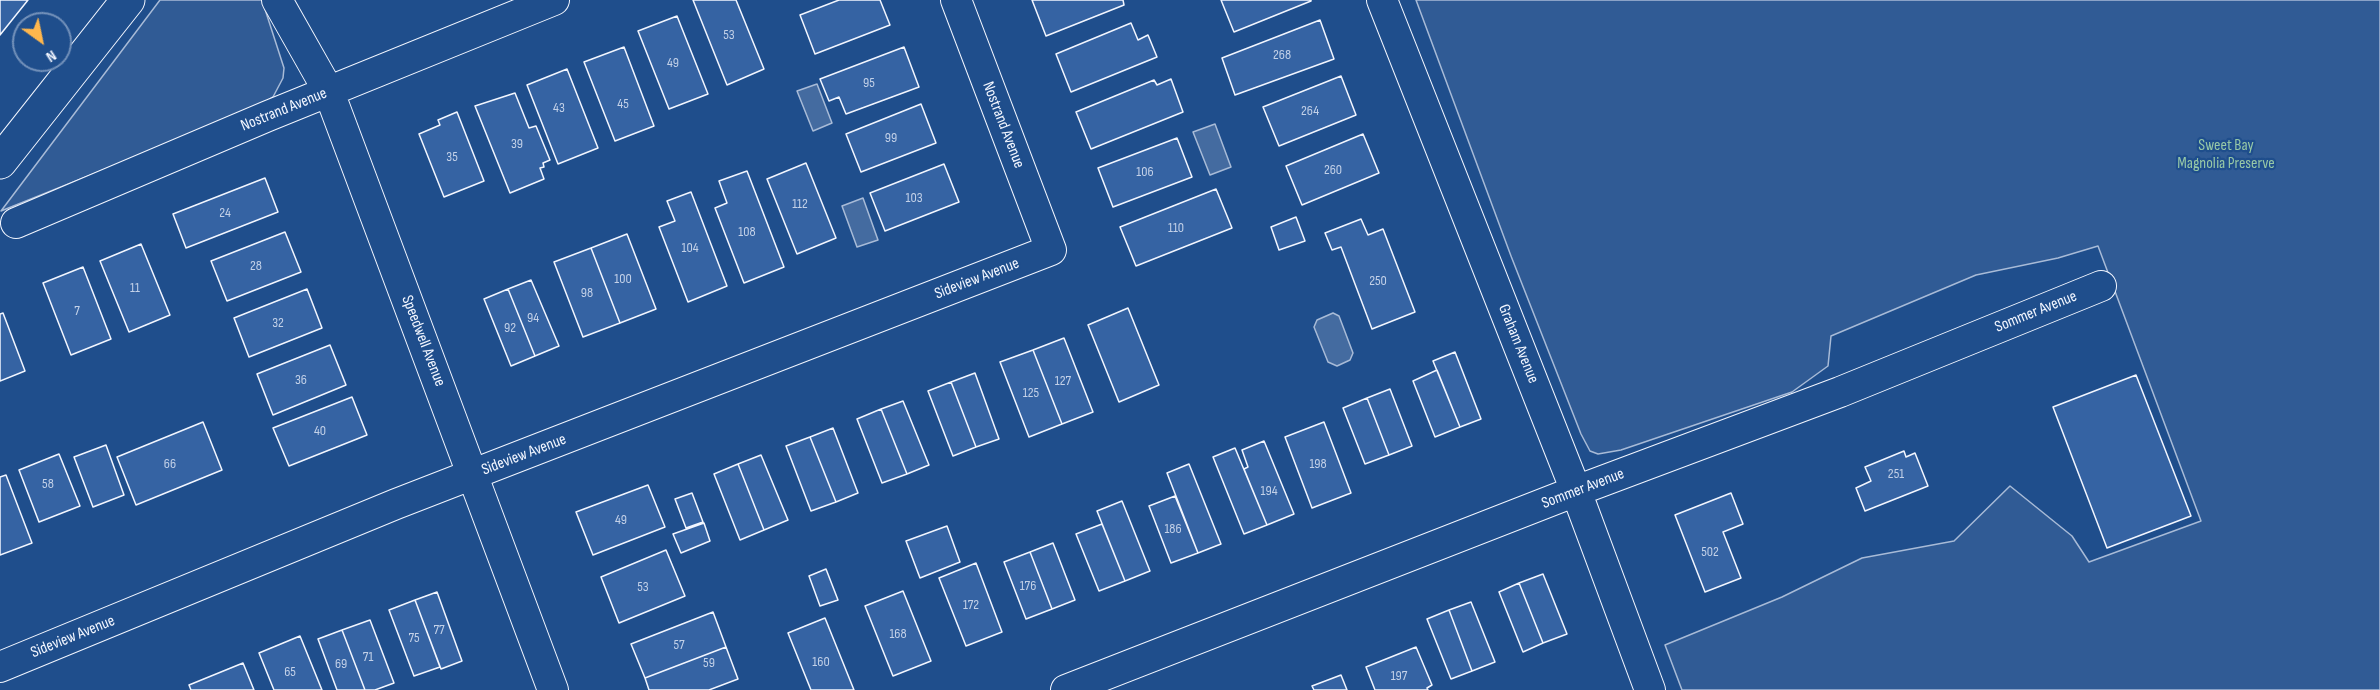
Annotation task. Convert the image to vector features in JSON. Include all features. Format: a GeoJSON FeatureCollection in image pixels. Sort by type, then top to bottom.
{"type":"FeatureCollection","features":[{"type":"Feature","properties":{"kind":"main road"},"geometry":{"type":"LineString","coordinates":[[0,162],[128,0]]}},
{"type":"Feature","properties":{"kind":"street","name":"Speedwell Avenue"},"geometry":{"type":"LineString","coordinates":[[277,0],[328,92],[553,690]]}},
{"type":"Feature","properties":{"kind":"street","name":"Nostrand Avenue"},"geometry":{"type":"LineString","coordinates":[[16,223],[554,0]]}},
{"type":"Feature","properties":{"kind":"street","name":"Nostrand Avenue"},"geometry":{"type":"LineString","coordinates":[[956,0],[1050,250]]}},
{"type":"Feature","properties":{"kind":"street","name":"Graham Avenue"},"geometry":{"type":"LineString","coordinates":[[1382,0],[1576,491],[1650,690]]}},
{"type":"Feature","properties":{"kind":"street","name":"Sideview Avenue"},"geometry":{"type":"LineString","coordinates":[[0,667],[473,474],[1050,250]]}},
{"type":"Feature","properties":{"kind":"street","name":"Sommer Avenue"},"geometry":{"type":"LineString","coordinates":[[1066,690],[1576,491],[1840,392],[2101,286]]}},
{"type":"Feature","properties":{"kind":"shaded area"},"geometry":{"type":"Polygon","coordinates":[[[160,0],[262,0],[284,68],[283,78],[273,97],[253,110],[1,211],[160,0]]]}},
{"type":"Feature","properties":{"kind":"shaded area","name":"Sweet Bay Magnolia Preserve"},"geometry":{"type":"Polygon","coordinates":[[[1416,0],[2380,0],[2380,690],[1682,690],[1665,645],[1782,597],[1862,558],[1954,541],[2010,486],[2072,536],[2089,562],[2201,521],[2098,246],[2058,258],[1976,275],[1831,336],[1828,366],[1792,392],[1621,450],[1598,454],[1590,451],[1581,434],[1511,256],[1416,0]]]}},
{"type":"Feature","properties":{"kind":"shaded area"},"geometry":{"type":"Polygon","coordinates":[[[817,84],[832,123],[813,131],[797,91],[817,84]]]}},
{"type":"Feature","properties":{"kind":"shaded area"},"geometry":{"type":"Polygon","coordinates":[[[1215,124],[1231,167],[1210,175],[1193,132],[1215,124]]]}},
{"type":"Feature","properties":{"kind":"shaded area"},"geometry":{"type":"Polygon","coordinates":[[[863,198],[878,240],[857,247],[842,206],[863,198]]]}},
{"type":"Feature","properties":{"kind":"shaded area"},"geometry":{"type":"Polygon","coordinates":[[[1333,313],[1339,316],[1353,353],[1350,360],[1337,366],[1328,362],[1314,327],[1317,320],[1333,313]]]}},
{"type":"Feature","properties":{"kind":"building"},"geometry":{"type":"Polygon","coordinates":[[[0,0],[28,0],[18,12],[12,12],[12,20],[0,35],[0,0]]]}},
{"type":"Feature","properties":{"kind":"building"},"geometry":{"type":"Polygon","coordinates":[[[693,0],[736,0],[764,69],[727,85],[693,0]]]}},
{"type":"Feature","properties":{"kind":"building"},"geometry":{"type":"Polygon","coordinates":[[[839,0],[880,0],[890,25],[815,54],[800,15],[839,0]]]}},
{"type":"Feature","properties":{"kind":"building"},"geometry":{"type":"Polygon","coordinates":[[[1032,0],[1123,0],[1124,5],[1046,36],[1032,0]]]}},
{"type":"Feature","properties":{"kind":"building"},"geometry":{"type":"Polygon","coordinates":[[[1221,0],[1311,0],[1311,1],[1234,32],[1221,0]]]}},
{"type":"Feature","properties":{"kind":"building"},"geometry":{"type":"Polygon","coordinates":[[[677,16],[708,94],[669,109],[638,31],[677,16]]]}},
{"type":"Feature","properties":{"kind":"building"},"geometry":{"type":"Polygon","coordinates":[[[1320,20],[1334,59],[1235,95],[1222,58],[1320,20]]]}},
{"type":"Feature","properties":{"kind":"building"},"geometry":{"type":"Polygon","coordinates":[[[1131,23],[1138,40],[1148,35],[1157,57],[1071,92],[1056,54],[1131,23]]]}},
{"type":"Feature","properties":{"kind":"building"},"geometry":{"type":"Polygon","coordinates":[[[624,47],[654,126],[615,141],[584,62],[624,47]]]}},
{"type":"Feature","properties":{"kind":"building"},"geometry":{"type":"Polygon","coordinates":[[[904,47],[919,87],[846,114],[839,97],[829,101],[820,79],[904,47]]]}},
{"type":"Feature","properties":{"kind":"building"},"geometry":{"type":"Polygon","coordinates":[[[567,69],[598,148],[558,164],[527,85],[567,69]]]}},
{"type":"Feature","properties":{"kind":"building"},"geometry":{"type":"Polygon","coordinates":[[[1341,76],[1356,115],[1279,146],[1263,107],[1341,76]]]}},
{"type":"Feature","properties":{"kind":"building"},"geometry":{"type":"Polygon","coordinates":[[[1171,79],[1183,112],[1091,149],[1076,112],[1154,80],[1157,85],[1171,79]]]}},
{"type":"Feature","properties":{"kind":"building"},"geometry":{"type":"Polygon","coordinates":[[[515,93],[529,128],[536,126],[550,160],[543,163],[544,167],[540,168],[544,179],[510,193],[475,106],[515,93]]]}},
{"type":"Feature","properties":{"kind":"building"},"geometry":{"type":"Polygon","coordinates":[[[921,104],[936,143],[861,172],[846,134],[921,104]]]}},
{"type":"Feature","properties":{"kind":"building"},"geometry":{"type":"Polygon","coordinates":[[[457,112],[484,181],[444,197],[419,134],[440,125],[438,120],[457,112]]]}},
{"type":"Feature","properties":{"kind":"building"},"geometry":{"type":"Polygon","coordinates":[[[1363,134],[1379,173],[1302,205],[1286,166],[1363,134]]]}},
{"type":"Feature","properties":{"kind":"building"},"geometry":{"type":"Polygon","coordinates":[[[1177,138],[1192,177],[1113,207],[1098,168],[1177,138]]]}},
{"type":"Feature","properties":{"kind":"building"},"geometry":{"type":"Polygon","coordinates":[[[806,163],[836,238],[797,254],[767,179],[806,163]]]}},
{"type":"Feature","properties":{"kind":"building"},"geometry":{"type":"Polygon","coordinates":[[[944,164],[959,202],[885,231],[870,193],[944,164]]]}},
{"type":"Feature","properties":{"kind":"building"},"geometry":{"type":"Polygon","coordinates":[[[747,171],[784,267],[744,283],[715,208],[727,203],[719,181],[747,171]]]}},
{"type":"Feature","properties":{"kind":"building"},"geometry":{"type":"Polygon","coordinates":[[[265,178],[278,212],[186,248],[173,214],[265,178]]]}},
{"type":"Feature","properties":{"kind":"building"},"geometry":{"type":"Polygon","coordinates":[[[1216,189],[1232,228],[1136,266],[1120,227],[1216,189]]]}},
{"type":"Feature","properties":{"kind":"building"},"geometry":{"type":"Polygon","coordinates":[[[691,192],[727,286],[688,302],[659,227],[675,221],[667,201],[691,192]]]}},
{"type":"Feature","properties":{"kind":"building"},"geometry":{"type":"Polygon","coordinates":[[[1296,217],[1305,241],[1279,250],[1271,227],[1296,217]]]}},
{"type":"Feature","properties":{"kind":"building"},"geometry":{"type":"Polygon","coordinates":[[[1361,219],[1368,235],[1383,229],[1415,312],[1372,329],[1341,247],[1332,250],[1325,233],[1361,219]]]}},
{"type":"Feature","properties":{"kind":"building"},"geometry":{"type":"Polygon","coordinates":[[[285,232],[301,272],[227,301],[211,261],[285,232]]]}},
{"type":"Feature","properties":{"kind":"building"},"geometry":{"type":"Polygon","coordinates":[[[627,234],[656,309],[620,323],[591,248],[627,234]]]}},
{"type":"Feature","properties":{"kind":"building"},"geometry":{"type":"Polygon","coordinates":[[[141,244],[170,315],[129,332],[100,261],[141,244]]]}},
{"type":"Feature","properties":{"kind":"building"},"geometry":{"type":"Polygon","coordinates":[[[591,248],[620,323],[583,337],[554,262],[591,248]]]}},
{"type":"Feature","properties":{"kind":"building"},"geometry":{"type":"Polygon","coordinates":[[[83,267],[111,339],[71,355],[43,283],[83,267]]]}},
{"type":"Feature","properties":{"kind":"building"},"geometry":{"type":"Polygon","coordinates":[[[531,280],[559,346],[535,356],[508,289],[531,280]]]}},
{"type":"Feature","properties":{"kind":"building"},"geometry":{"type":"Polygon","coordinates":[[[307,289],[322,328],[249,357],[234,318],[307,289]]]}},
{"type":"Feature","properties":{"kind":"building"},"geometry":{"type":"Polygon","coordinates":[[[508,289],[535,356],[511,366],[484,299],[508,289]]]}},
{"type":"Feature","properties":{"kind":"building"},"geometry":{"type":"Polygon","coordinates":[[[1128,308],[1159,385],[1119,402],[1088,325],[1128,308]]]}},
{"type":"Feature","properties":{"kind":"building"},"geometry":{"type":"Polygon","coordinates":[[[3,313],[25,371],[0,381],[0,314],[3,313]]]}},
{"type":"Feature","properties":{"kind":"building"},"geometry":{"type":"Polygon","coordinates":[[[1064,338],[1093,412],[1062,424],[1033,350],[1064,338]]]}},
{"type":"Feature","properties":{"kind":"building"},"geometry":{"type":"Polygon","coordinates":[[[330,345],[346,385],[273,415],[257,374],[330,345]]]}},
{"type":"Feature","properties":{"kind":"building"},"geometry":{"type":"Polygon","coordinates":[[[1033,350],[1062,424],[1029,437],[1000,362],[1033,350]]]}},
{"type":"Feature","properties":{"kind":"building"},"geometry":{"type":"Polygon","coordinates":[[[1455,352],[1481,419],[1460,427],[1433,361],[1455,352]]]}},
{"type":"Feature","properties":{"kind":"building"},"geometry":{"type":"Polygon","coordinates":[[[1437,370],[1460,427],[1435,437],[1413,381],[1437,370]]]}},
{"type":"Feature","properties":{"kind":"building"},"geometry":{"type":"Polygon","coordinates":[[[975,373],[999,439],[976,447],[951,382],[975,373]]]}},
{"type":"Feature","properties":{"kind":"building"},"geometry":{"type":"Polygon","coordinates":[[[2136,375],[2191,516],[2107,548],[2053,407],[2136,375]]]}},
{"type":"Feature","properties":{"kind":"building"},"geometry":{"type":"Polygon","coordinates":[[[951,382],[976,447],[953,456],[928,391],[951,382]]]}},
{"type":"Feature","properties":{"kind":"building"},"geometry":{"type":"Polygon","coordinates":[[[1390,389],[1412,446],[1389,455],[1367,398],[1390,389]]]}},
{"type":"Feature","properties":{"kind":"building"},"geometry":{"type":"Polygon","coordinates":[[[352,397],[367,435],[289,466],[273,428],[352,397]]]}},
{"type":"Feature","properties":{"kind":"building"},"geometry":{"type":"Polygon","coordinates":[[[1367,398],[1389,455],[1365,464],[1343,408],[1367,398]]]}},
{"type":"Feature","properties":{"kind":"building"},"geometry":{"type":"Polygon","coordinates":[[[903,401],[929,465],[907,474],[881,409],[903,401]]]}},
{"type":"Feature","properties":{"kind":"building"},"geometry":{"type":"Polygon","coordinates":[[[881,409],[907,474],[882,483],[857,419],[881,409]]]}},
{"type":"Feature","properties":{"kind":"building"},"geometry":{"type":"Polygon","coordinates":[[[203,422],[222,470],[136,505],[117,457],[203,422]]]}},
{"type":"Feature","properties":{"kind":"building"},"geometry":{"type":"Polygon","coordinates":[[[1324,422],[1351,493],[1312,508],[1285,437],[1324,422]]]}},
{"type":"Feature","properties":{"kind":"building"},"geometry":{"type":"Polygon","coordinates":[[[833,428],[858,493],[836,502],[810,437],[833,428]]]}},
{"type":"Feature","properties":{"kind":"building"},"geometry":{"type":"Polygon","coordinates":[[[810,437],[836,502],[811,511],[786,446],[810,437]]]}},
{"type":"Feature","properties":{"kind":"building"},"geometry":{"type":"Polygon","coordinates":[[[1264,441],[1294,514],[1267,525],[1244,469],[1248,467],[1242,450],[1264,441]]]}},
{"type":"Feature","properties":{"kind":"building"},"geometry":{"type":"Polygon","coordinates":[[[106,445],[124,495],[93,507],[74,457],[106,445]]]}},
{"type":"Feature","properties":{"kind":"building"},"geometry":{"type":"Polygon","coordinates":[[[1235,448],[1267,525],[1244,534],[1213,457],[1235,448]]]}},
{"type":"Feature","properties":{"kind":"building"},"geometry":{"type":"Polygon","coordinates":[[[1904,451],[1906,457],[1915,453],[1928,486],[1865,511],[1856,488],[1871,481],[1865,467],[1904,451]]]}},
{"type":"Feature","properties":{"kind":"building"},"geometry":{"type":"Polygon","coordinates":[[[59,454],[80,506],[39,522],[19,470],[59,454]]]}},
{"type":"Feature","properties":{"kind":"building"},"geometry":{"type":"Polygon","coordinates":[[[761,455],[788,520],[764,530],[738,464],[761,455]]]}},
{"type":"Feature","properties":{"kind":"building"},"geometry":{"type":"Polygon","coordinates":[[[738,464],[764,530],[740,540],[714,474],[738,464]]]}},
{"type":"Feature","properties":{"kind":"building"},"geometry":{"type":"Polygon","coordinates":[[[1189,464],[1221,544],[1198,553],[1167,473],[1189,464]]]}},
{"type":"Feature","properties":{"kind":"building"},"geometry":{"type":"Polygon","coordinates":[[[6,475],[32,543],[0,555],[0,477],[6,475]]]}},
{"type":"Feature","properties":{"kind":"building"},"geometry":{"type":"Polygon","coordinates":[[[648,485],[665,527],[593,555],[576,512],[648,485]]]}},
{"type":"Feature","properties":{"kind":"building"},"geometry":{"type":"Polygon","coordinates":[[[692,493],[703,522],[686,528],[675,499],[692,493]]]}},
{"type":"Feature","properties":{"kind":"building"},"geometry":{"type":"Polygon","coordinates":[[[1731,493],[1743,524],[1723,532],[1741,578],[1705,592],[1675,515],[1731,493]]]}},
{"type":"Feature","properties":{"kind":"building"},"geometry":{"type":"Polygon","coordinates":[[[1175,496],[1198,553],[1171,563],[1149,506],[1175,496]]]}},
{"type":"Feature","properties":{"kind":"building"},"geometry":{"type":"Polygon","coordinates":[[[1122,501],[1150,571],[1125,581],[1097,511],[1122,501]]]}},
{"type":"Feature","properties":{"kind":"building"},"geometry":{"type":"Polygon","coordinates":[[[704,523],[710,541],[681,553],[673,534],[704,523]]]}},
{"type":"Feature","properties":{"kind":"building"},"geometry":{"type":"Polygon","coordinates":[[[1102,524],[1125,581],[1099,591],[1076,534],[1102,524]]]}},
{"type":"Feature","properties":{"kind":"building"},"geometry":{"type":"Polygon","coordinates":[[[947,526],[960,562],[920,578],[906,541],[947,526]]]}},
{"type":"Feature","properties":{"kind":"building"},"geometry":{"type":"Polygon","coordinates":[[[1053,543],[1075,600],[1052,609],[1030,552],[1053,543]]]}},
{"type":"Feature","properties":{"kind":"building"},"geometry":{"type":"Polygon","coordinates":[[[666,550],[685,596],[619,623],[601,577],[666,550]]]}},
{"type":"Feature","properties":{"kind":"building"},"geometry":{"type":"Polygon","coordinates":[[[1030,552],[1052,609],[1026,619],[1004,562],[1030,552]]]}},
{"type":"Feature","properties":{"kind":"building"},"geometry":{"type":"Polygon","coordinates":[[[976,563],[1002,632],[966,646],[939,578],[976,563]]]}},
{"type":"Feature","properties":{"kind":"building"},"geometry":{"type":"Polygon","coordinates":[[[826,569],[838,600],[820,606],[809,576],[826,569]]]}},
{"type":"Feature","properties":{"kind":"building"},"geometry":{"type":"Polygon","coordinates":[[[1543,574],[1567,634],[1543,643],[1519,583],[1543,574]]]}},
{"type":"Feature","properties":{"kind":"building"},"geometry":{"type":"Polygon","coordinates":[[[1519,583],[1543,643],[1523,652],[1499,592],[1519,583]]]}},
{"type":"Feature","properties":{"kind":"building"},"geometry":{"type":"Polygon","coordinates":[[[903,591],[931,661],[893,676],[865,606],[903,591]]]}},
{"type":"Feature","properties":{"kind":"building"},"geometry":{"type":"Polygon","coordinates":[[[437,592],[462,661],[441,669],[415,600],[437,592]]]}},
{"type":"Feature","properties":{"kind":"building"},"geometry":{"type":"Polygon","coordinates":[[[415,600],[440,667],[414,676],[389,610],[415,600]]]}},
{"type":"Feature","properties":{"kind":"building"},"geometry":{"type":"Polygon","coordinates":[[[1471,602],[1495,662],[1472,671],[1449,610],[1471,602]]]}},
{"type":"Feature","properties":{"kind":"building"},"geometry":{"type":"Polygon","coordinates":[[[1449,610],[1472,671],[1451,679],[1427,619],[1449,610]]]}},
{"type":"Feature","properties":{"kind":"building"},"geometry":{"type":"Polygon","coordinates":[[[713,612],[726,647],[645,678],[631,644],[713,612]]]}},
{"type":"Feature","properties":{"kind":"building"},"geometry":{"type":"Polygon","coordinates":[[[825,618],[854,690],[811,690],[788,633],[825,618]]]}},
{"type":"Feature","properties":{"kind":"building"},"geometry":{"type":"Polygon","coordinates":[[[370,620],[394,683],[375,690],[365,690],[342,630],[370,620]]]}},
{"type":"Feature","properties":{"kind":"building"},"geometry":{"type":"Polygon","coordinates":[[[342,630],[365,690],[337,690],[318,639],[342,630]]]}},
{"type":"Feature","properties":{"kind":"building"},"geometry":{"type":"Polygon","coordinates":[[[300,636],[322,690],[274,690],[259,653],[300,636]]]}},
{"type":"Feature","properties":{"kind":"building"},"geometry":{"type":"Polygon","coordinates":[[[726,647],[738,679],[709,690],[649,690],[645,678],[726,647]]]}},
{"type":"Feature","properties":{"kind":"building"},"geometry":{"type":"Polygon","coordinates":[[[1416,647],[1432,685],[1427,688],[1428,690],[1375,690],[1366,667],[1416,647]]]}},
{"type":"Feature","properties":{"kind":"building"},"geometry":{"type":"Polygon","coordinates":[[[243,663],[254,690],[191,690],[189,685],[243,663]]]}},
{"type":"Feature","properties":{"kind":"building"},"geometry":{"type":"Polygon","coordinates":[[[1341,675],[1347,690],[1314,690],[1312,686],[1341,675]]]}}]}
